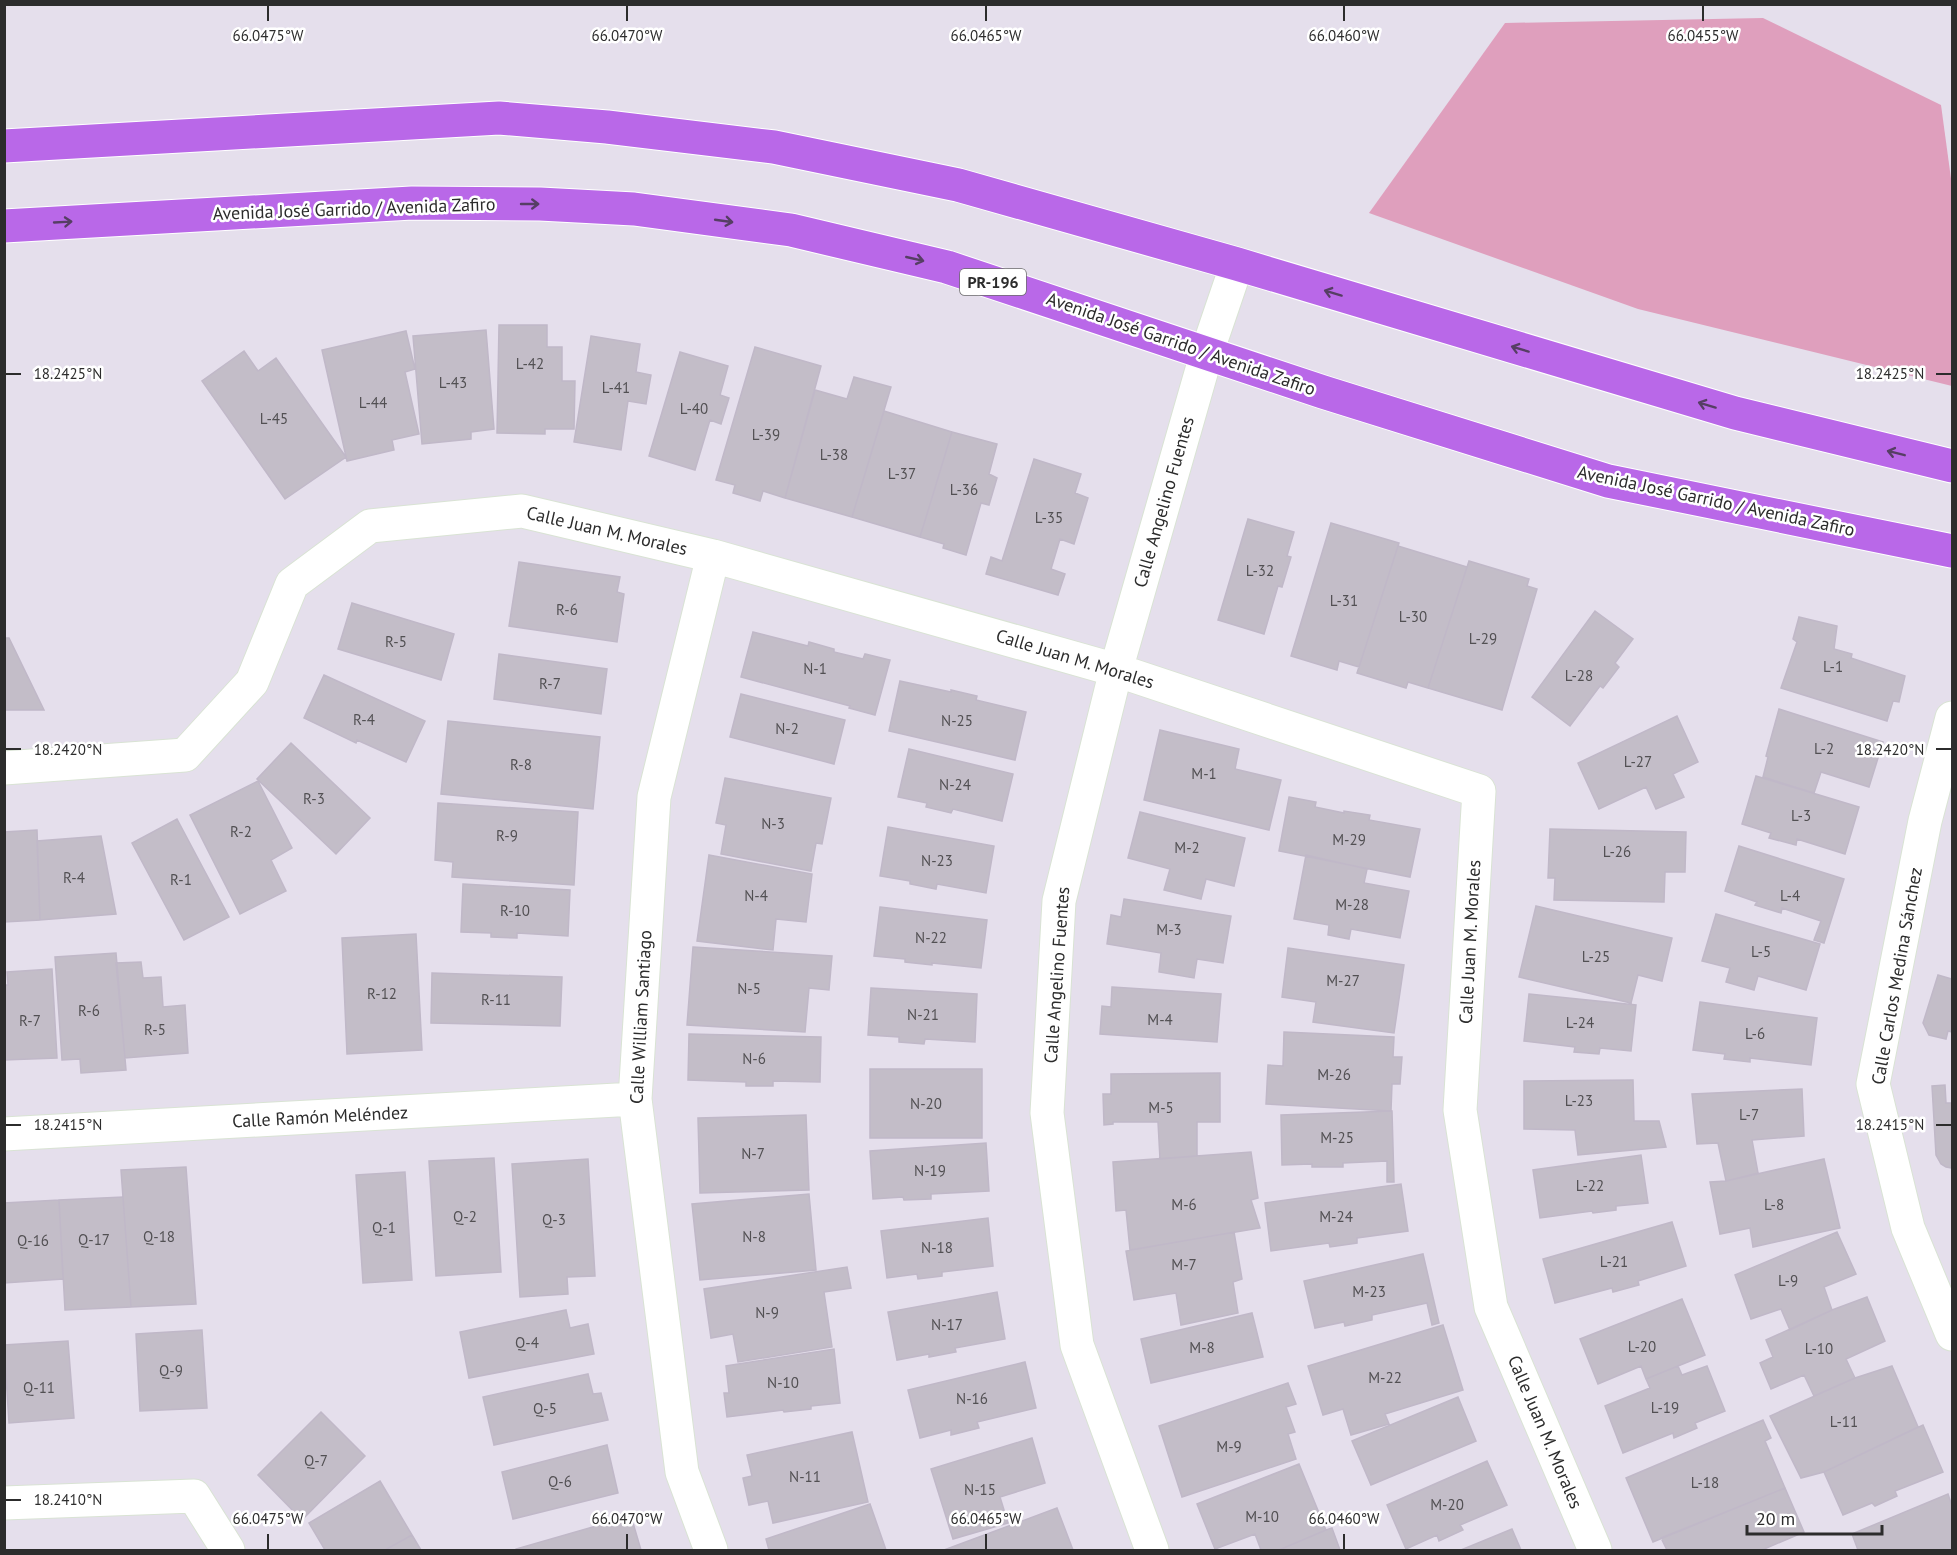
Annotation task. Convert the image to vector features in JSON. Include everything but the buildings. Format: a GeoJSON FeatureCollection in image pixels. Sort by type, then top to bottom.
{"type":"FeatureCollection","features":[{"type":"Feature","properties":{"kind":"main road"},"geometry":{"type":"LineString","coordinates":[[4,146],[499,118],[607,127],[774,147],[958,185],[1237,264],[1735,413],[1953,466]]}},
{"type":"Feature","properties":{"kind":"main road","name":"Avenida José Garrido / Avenida Zafiro"},"geometry":{"type":"LineString","coordinates":[[4,226],[412,204],[540,204],[633,209],[791,230],[947,267],[1323,392],[1608,481],[1953,551]]}},
{"type":"Feature","properties":{"kind":"street","name":"Calle Angelino Fuentes"},"geometry":{"type":"LineString","coordinates":[[1152,1551],[1077,1345],[1047,1113],[1059,901],[1116,670],[1207,352],[1237,264]]}},
{"type":"Feature","properties":{"kind":"street","name":"Calle Juan M. Morales"},"geometry":{"type":"LineString","coordinates":[[4,768],[185,754],[252,682],[292,584],[370,526],[522,511],[713,556],[1116,670],[1479,790],[1460,1110],[1491,1307],[1595,1551]]}},
{"type":"Feature","properties":{"kind":"street","name":"Calle William Santiago"},"geometry":{"type":"LineString","coordinates":[[711,1551],[682,1472],[635,1099],[654,796],[713,556]]}},
{"type":"Feature","properties":{"kind":"street","name":"Calle Carlos Medina Sánchez"},"geometry":{"type":"LineString","coordinates":[[1953,718],[1926,821],[1873,1084],[1908,1228],[1953,1334]]}},
{"type":"Feature","properties":{"kind":"street","name":"Calle Ramón Meléndez"},"geometry":{"type":"LineString","coordinates":[[4,1134],[635,1099]]}},
{"type":"Feature","properties":{"kind":"street"},"geometry":{"type":"LineString","coordinates":[[4,1503],[194,1496],[228,1551]]}},
{"type":"Feature","properties":{"kind":"shaded area"},"geometry":{"type":"Polygon","coordinates":[[[1763,18],[1941,105],[1952,186],[1952,386],[1638,309],[1369,213],[1505,23],[1763,18]]]}}]}
